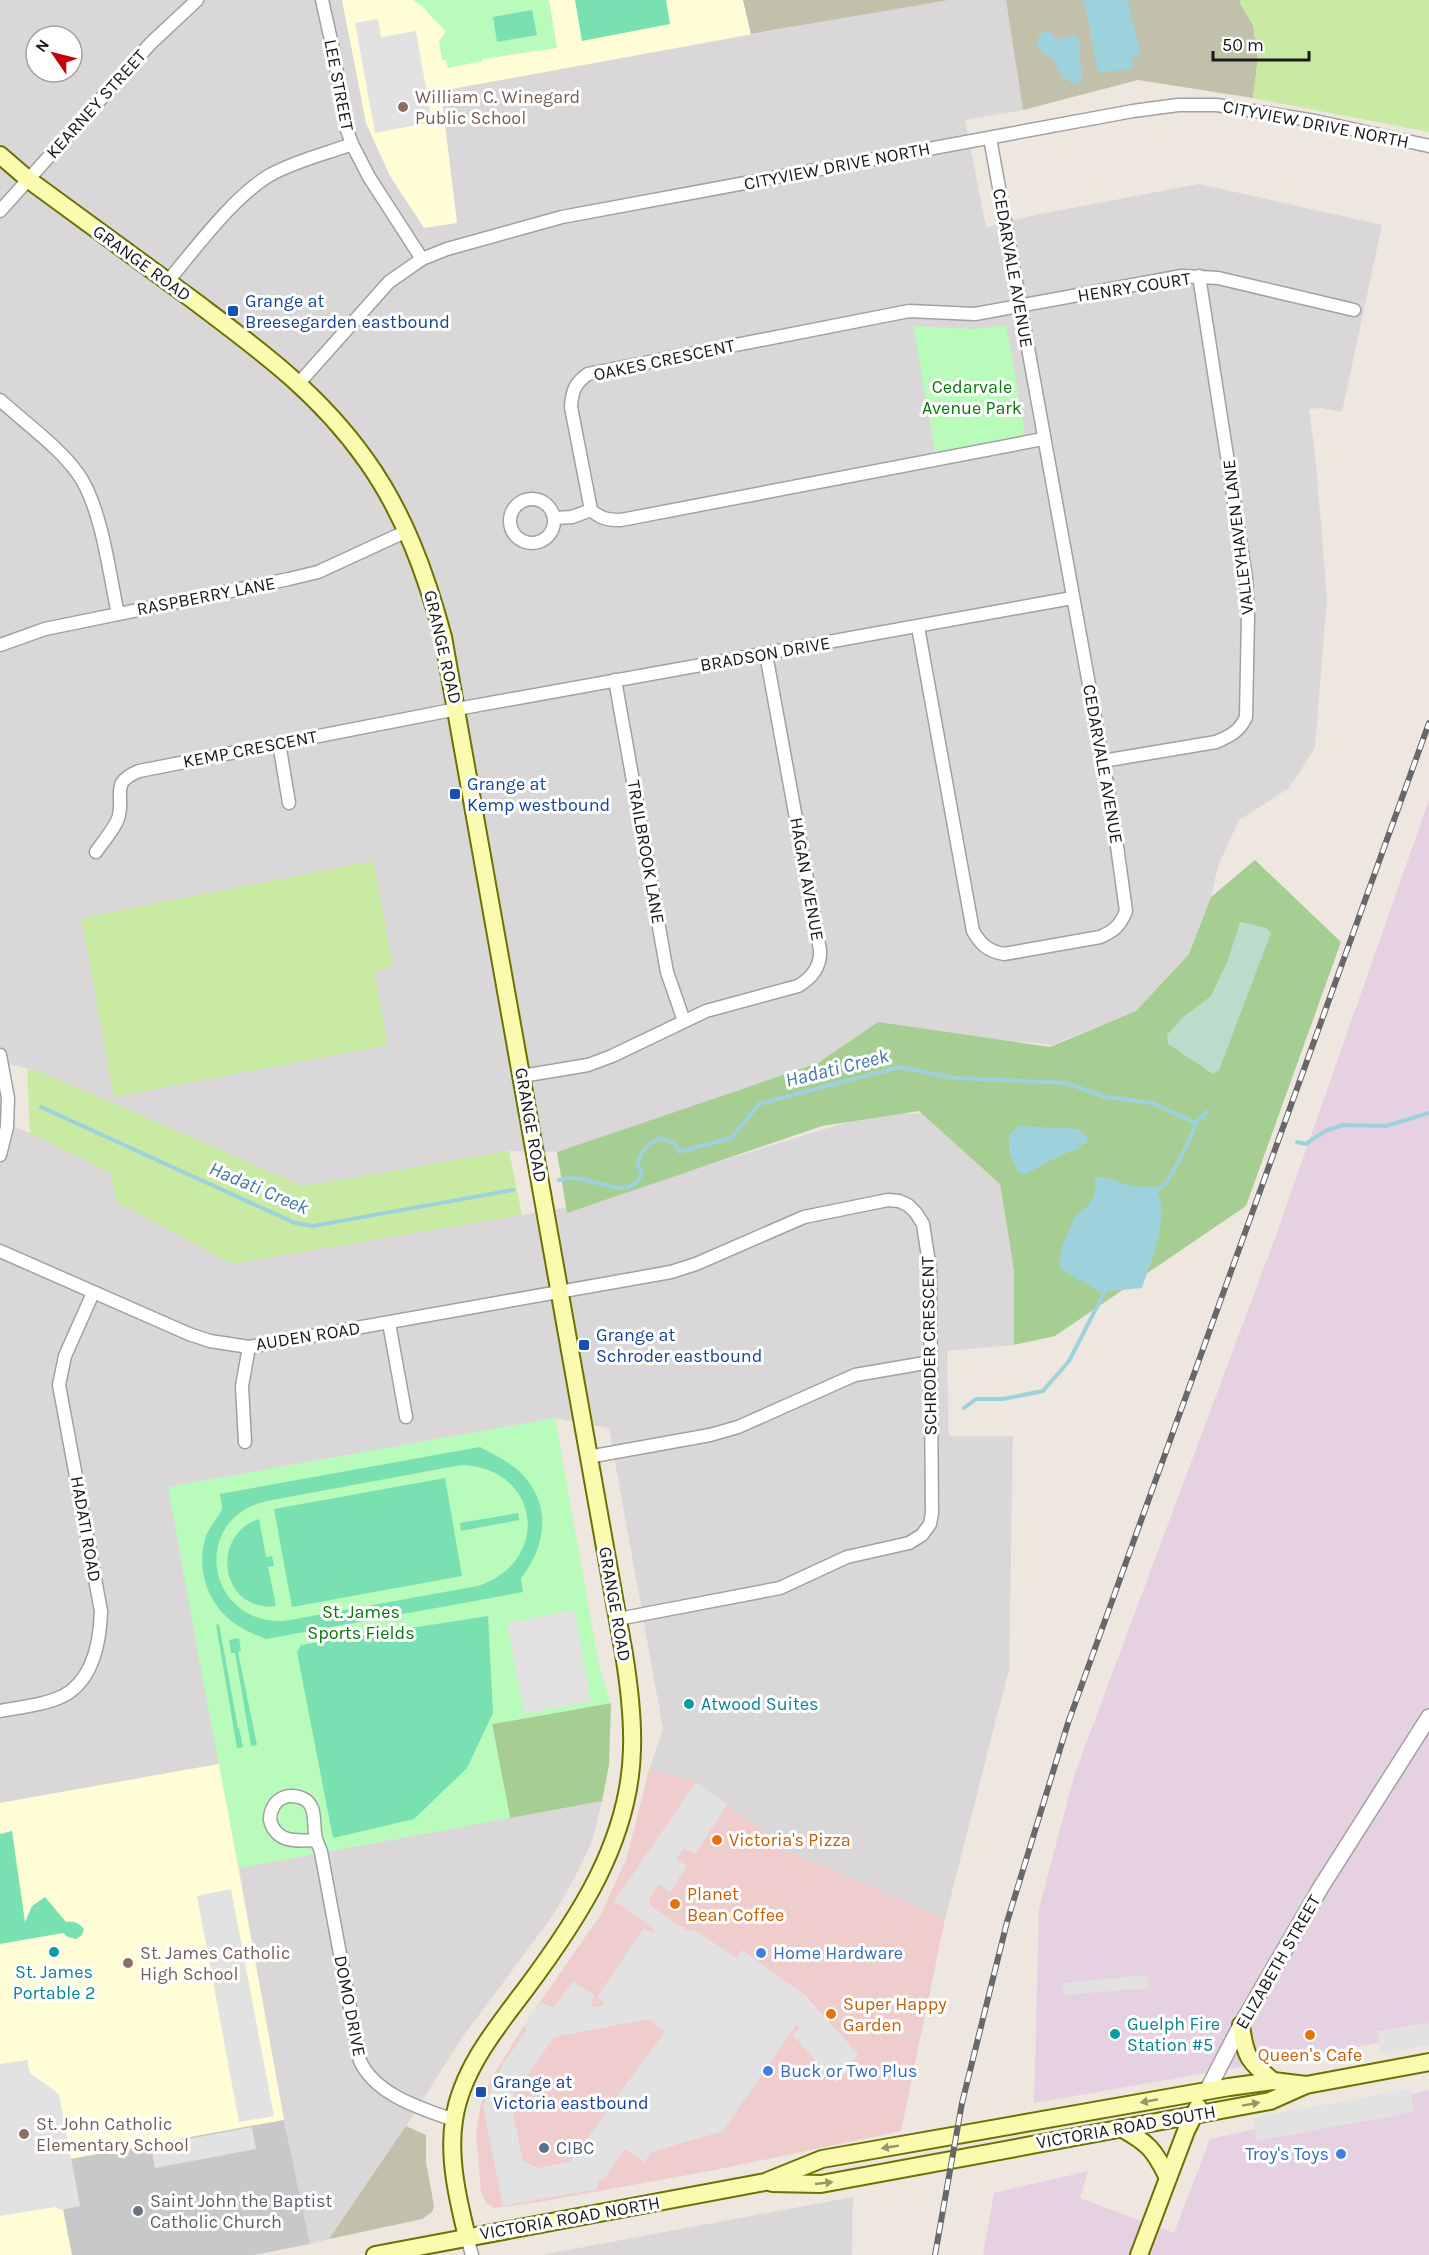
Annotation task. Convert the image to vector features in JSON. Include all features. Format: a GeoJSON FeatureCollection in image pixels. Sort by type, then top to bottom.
{"type":"FeatureCollection","features":[{"type":"Feature","properties":{"kind":"main road","name":"GRANGE ROAD"},"geometry":{"type":"LineString","coordinates":[[0,155],[28,180],[256,347],[299,383],[335,421],[365,459],[386,491],[429,586],[443,637],[618,1619],[630,1695],[632,1750],[626,1800],[597,1881],[555,1950],[482,2050],[465,2083],[454,2120],[453,2158],[458,2200],[467,2237]]}},
{"type":"Feature","properties":{"kind":"main road"},"geometry":{"type":"LineString","coordinates":[[1241,2025],[1243,2043],[1251,2063],[1274,2081]]}},
{"type":"Feature","properties":{"kind":"main road","name":"VICTORIA ROAD SOUTH"},"geometry":{"type":"LineString","coordinates":[[944,2161],[1270,2101],[1306,2085],[1429,2062]]}},
{"type":"Feature","properties":{"kind":"main road","name":"VICTORIA ROAD SOUTH"},"geometry":{"type":"LineString","coordinates":[[948,2138],[1274,2081],[1306,2085]]}},
{"type":"Feature","properties":{"kind":"main road","name":"ELIZABETH STREET"},"geometry":{"type":"LineString","coordinates":[[1139,2255],[1194,2114],[1207,2091]]}},
{"type":"Feature","properties":{"kind":"main road"},"geometry":{"type":"LineString","coordinates":[[1121,2128],[1144,2140],[1158,2158],[1168,2178]]}},
{"type":"Feature","properties":{"kind":"main road","name":"VICTORIA ROAD NORTH"},"geometry":{"type":"LineString","coordinates":[[375,2255],[765,2182],[822,2159],[948,2138]]}},
{"type":"Feature","properties":{"kind":"main road","name":"VICTORIA ROAD NORTH"},"geometry":{"type":"LineString","coordinates":[[765,2182],[821,2184],[944,2161]]}},
{"type":"Feature","properties":{"kind":"street","name":"KEARNEY STREET"},"geometry":{"type":"LineString","coordinates":[[0,211],[151,43],[197,0]]}},
{"type":"Feature","properties":{"kind":"street","name":"LEE STREET"},"geometry":{"type":"LineString","coordinates":[[322,0],[346,127],[352,144],[369,177],[422,259]]}},
{"type":"Feature","properties":{"kind":"street","name":"CITYVIEW DRIVE NORTH"},"geometry":{"type":"LineString","coordinates":[[299,383],[389,282],[422,259],[478,240],[562,218],[1133,111],[1178,105],[1217,105],[1315,121],[1429,146]]}},
{"type":"Feature","properties":{"kind":"street","name":"CEDARVALE AVENUE"},"geometry":{"type":"LineString","coordinates":[[918,627],[973,931],[980,944],[992,952],[1004,954],[1114,932],[1122,923],[1126,911],[1126,900],[990,138]]}},
{"type":"Feature","properties":{"kind":"street"},"geometry":{"type":"LineString","coordinates":[[168,281],[237,201],[256,184],[281,169],[352,144]]}},
{"type":"Feature","properties":{"kind":"street","name":"HENRY COURT"},"geometry":{"type":"LineString","coordinates":[[1019,307],[1171,278],[1199,276],[1218,278],[1354,310]]}},
{"type":"Feature","properties":{"kind":"street","name":"VALLEYHAVEN LANE"},"geometry":{"type":"LineString","coordinates":[[1103,761],[1216,742],[1230,737],[1242,727],[1246,717],[1248,615],[1246,578],[1199,276]]}},
{"type":"Feature","properties":{"kind":"street","name":"OAKES CRESCENT"},"geometry":{"type":"LineString","coordinates":[[591,510],[571,407],[572,393],[578,382],[588,374],[909,311],[975,314],[1019,307]]}},
{"type":"Feature","properties":{"kind":"street"},"geometry":{"type":"LineString","coordinates":[[0,400],[68,461],[82,480],[96,509],[118,614]]}},
{"type":"Feature","properties":{"kind":"street"},"geometry":{"type":"LineString","coordinates":[[555,518],[572,517],[591,510],[598,517],[621,520],[1043,439]]}},
{"type":"Feature","properties":{"kind":"street","name":"RASPBERRY LANE"},"geometry":{"type":"LineString","coordinates":[[0,645],[45,629],[318,572],[406,531]]}},
{"type":"Feature","properties":{"kind":"street","name":"BRADSON DRIVE"},"geometry":{"type":"LineString","coordinates":[[457,709],[1072,598]]}},
{"type":"Feature","properties":{"kind":"street","name":"HAGAN AVENUE"},"geometry":{"type":"LineString","coordinates":[[522,1076],[588,1065],[726,1004],[798,986],[808,980],[820,960],[766,654]]}},
{"type":"Feature","properties":{"kind":"street","name":"TRAILBROOK LANE"},"geometry":{"type":"LineString","coordinates":[[615,680],[667,972],[684,1021]]}},
{"type":"Feature","properties":{"kind":"street","name":"KEMP CRESCENT"},"geometry":{"type":"LineString","coordinates":[[96,852],[120,816],[118,796],[122,782],[128,775],[457,709]]}},
{"type":"Feature","properties":{"kind":"street"},"geometry":{"type":"LineString","coordinates":[[279,743],[289,804]]}},
{"type":"Feature","properties":{"kind":"street"},"geometry":{"type":"LineString","coordinates":[[0,1055],[8,1108],[8,1127],[0,1155]]}},
{"type":"Feature","properties":{"kind":"street","name":"SCHRODER CRESCENT"},"geometry":{"type":"LineString","coordinates":[[560,1292],[671,1272],[696,1264],[804,1217],[888,1200],[899,1201],[916,1213],[923,1224],[930,1270],[932,1513],[930,1524],[922,1535],[909,1543],[847,1557],[780,1588],[618,1619]]}},
{"type":"Feature","properties":{"kind":"street","name":"AUDEN ROAD"},"geometry":{"type":"LineString","coordinates":[[0,1251],[189,1334],[210,1341],[249,1347],[560,1292]]}},
{"type":"Feature","properties":{"kind":"street","name":"HADATI ROAD"},"geometry":{"type":"LineString","coordinates":[[0,1711],[42,1703],[65,1695],[82,1679],[93,1661],[100,1637],[100,1611],[59,1385],[65,1356],[93,1293]]}},
{"type":"Feature","properties":{"kind":"street"},"geometry":{"type":"LineString","coordinates":[[389,1323],[406,1417]]}},
{"type":"Feature","properties":{"kind":"street"},"geometry":{"type":"LineString","coordinates":[[245,1442],[242,1386],[249,1347]]}},
{"type":"Feature","properties":{"kind":"street"},"geometry":{"type":"LineString","coordinates":[[588,1456],[710,1435],[738,1427],[855,1375],[931,1362]]}},
{"type":"Feature","properties":{"kind":"street","name":"ELIZABETH STREET"},"geometry":{"type":"LineString","coordinates":[[1207,2091],[1241,2025],[1321,1887],[1429,1717]]}},
{"type":"Feature","properties":{"kind":"street","name":"DOMO DRIVE"},"geometry":{"type":"LineString","coordinates":[[316,1840],[321,1852],[360,2061],[365,2073],[372,2080],[410,2103],[454,2120]]}},
{"type":"Feature","properties":{"kind":"street"},"geometry":{"type":"LineString","coordinates":[[467,2237],[472,2255]]}},
{"type":"Feature","properties":{"kind":"shaded area"},"geometry":{"type":"Polygon","coordinates":[[[0,0],[342,0],[348,25],[457,222],[440,91],[949,0],[1006,0],[1023,110],[965,120],[986,227],[1040,214],[1199,184],[1382,225],[1342,412],[1321,408],[1309,409],[1316,463],[1327,598],[1315,748],[1289,788],[1239,820],[1218,866],[1211,897],[1189,954],[1136,1011],[1052,1045],[935,1033],[878,1023],[818,1063],[557,1152],[509,1151],[303,1186],[39,1071],[0,1062],[0,0]],[[373,861],[81,918],[388,1044],[374,970],[393,966],[373,861]]]}},
{"type":"Feature","properties":{"kind":"shaded area","name":"William C. Winegard Public School"},"geometry":{"type":"Polygon","coordinates":[[[342,0],[743,0],[751,34],[441,91],[457,223],[424,228],[390,176],[366,123],[342,0]]]}},
{"type":"Feature","properties":{"kind":"shaded area"},"geometry":{"type":"Polygon","coordinates":[[[743,0],[949,0],[751,34],[743,0]]]}},
{"type":"Feature","properties":{"kind":"shaded area"},"geometry":{"type":"Polygon","coordinates":[[[1006,0],[1241,0],[1240,3],[1253,25],[1258,58],[1253,98],[1138,80],[1023,110],[1006,0]]]}},
{"type":"Feature","properties":{"kind":"shaded area"},"geometry":{"type":"Polygon","coordinates":[[[378,19],[381,37],[416,31],[432,122],[375,133],[355,23],[378,19]]]}},
{"type":"Feature","properties":{"kind":"shaded area"},"geometry":{"type":"Polygon","coordinates":[[[1429,800],[1429,2034],[1034,2103],[1039,1908],[1075,1773],[1275,1238],[1429,800]]]}},
{"type":"Feature","properties":{"kind":"shaded area"},"geometry":{"type":"Polygon","coordinates":[[[1240,922],[1266,928],[1271,933],[1219,1070],[1213,1074],[1168,1044],[1167,1035],[1182,1018],[1211,996],[1228,960],[1240,922]]]}},
{"type":"Feature","properties":{"kind":"shaded area"},"geometry":{"type":"Polygon","coordinates":[[[877,1113],[939,1114],[1000,1184],[1014,1271],[1014,1345],[947,1351],[949,1436],[1013,1436],[1009,1669],[945,1919],[787,1850],[696,1782],[649,1770],[663,1729],[609,1428],[555,1418],[168,1487],[219,1764],[0,1803],[0,1122],[30,1133],[111,1173],[232,1264],[574,1206],[877,1113]]]}},
{"type":"Feature","properties":{"kind":"shaded area"},"geometry":{"type":"Polygon","coordinates":[[[574,1610],[591,1701],[524,1714],[507,1623],[574,1610]]]}},
{"type":"Feature","properties":{"kind":"shaded area","name":"St. James Catholic High School"},"geometry":{"type":"Polygon","coordinates":[[[219,1764],[284,2120],[54,2162],[72,2255],[0,2255],[0,1803],[219,1764]]]}},
{"type":"Feature","properties":{"kind":"shaded area"},"geometry":{"type":"Polygon","coordinates":[[[649,1770],[696,1782],[787,1850],[945,1919],[901,2131],[715,2170],[495,2208],[486,2203],[481,2191],[476,2133],[480,2107],[491,2079],[523,2027],[601,1914],[627,1857],[649,1770]]]}},
{"type":"Feature","properties":{"kind":"shaded area"},"geometry":{"type":"Polygon","coordinates":[[[696,1782],[727,1805],[695,1854],[684,1848],[676,1859],[687,1866],[670,1892],[659,1884],[649,1898],[651,1906],[687,1931],[694,1930],[737,1958],[742,1950],[806,1996],[858,2054],[836,2083],[793,2035],[799,2029],[799,2026],[795,2026],[723,2131],[652,2152],[644,2162],[625,2149],[604,2179],[598,2181],[597,2189],[503,2206],[483,2106],[503,2064],[526,2031],[525,2024],[541,2002],[554,2008],[573,1981],[595,1996],[591,2003],[592,2007],[603,2006],[604,2002],[597,1997],[644,1928],[652,1933],[655,1932],[653,1928],[619,1904],[613,1903],[696,1782]],[[648,2019],[554,2037],[510,2100],[523,2161],[538,2168],[570,2162],[665,2031],[648,2019]]]}},
{"type":"Feature","properties":{"kind":"shaded area"},"geometry":{"type":"Polygon","coordinates":[[[602,1801],[592,1841],[554,1914],[461,2039],[405,2128],[329,2239],[310,2244],[284,2120],[239,1868],[602,1801]]]}},
{"type":"Feature","properties":{"kind":"shaded area"},"geometry":{"type":"Polygon","coordinates":[[[231,1889],[274,2116],[239,2122],[197,1896],[231,1889]]]}},
{"type":"Feature","properties":{"kind":"shaded area"},"geometry":{"type":"Polygon","coordinates":[[[1147,1975],[1149,1988],[1064,1995],[1063,1983],[1147,1975]]]}},
{"type":"Feature","properties":{"kind":"shaded area"},"geometry":{"type":"Polygon","coordinates":[[[1429,2023],[1429,2045],[1381,2054],[1377,2031],[1429,2023]]]}},
{"type":"Feature","properties":{"kind":"shaded area","name":"St. John Catholic Elementary School"},"geometry":{"type":"Polygon","coordinates":[[[27,2060],[30,2073],[59,2094],[80,2206],[61,2210],[55,2207],[0,2216],[0,2064],[27,2060]]]}},
{"type":"Feature","properties":{"kind":"shaded area"},"geometry":{"type":"Polygon","coordinates":[[[1410,2089],[1414,2112],[1257,2141],[1253,2118],[1410,2089]]]}},
{"type":"Feature","properties":{"kind":"shaded area"},"geometry":{"type":"Polygon","coordinates":[[[1429,2090],[1429,2255],[983,2255],[994,2193],[1088,2171],[1080,2198],[1174,2233],[1210,2139],[1429,2090]]]}},
{"type":"Feature","properties":{"kind":"shaded area"},"geometry":{"type":"Polygon","coordinates":[[[284,2120],[310,2244],[254,2255],[72,2255],[54,2162],[284,2120]]]}},
{"type":"Feature","properties":{"kind":"shaded area"},"geometry":{"type":"Polygon","coordinates":[[[406,2126],[426,2135],[426,2162],[434,2206],[432,2212],[422,2219],[329,2239],[406,2126]]]}},
{"type":"Feature","properties":{"kind":"shaded area"},"geometry":{"type":"Polygon","coordinates":[[[252,2127],[256,2149],[155,2168],[151,2146],[252,2127]]]}},
{"type":"Feature","properties":{"kind":"shaded area"},"geometry":{"type":"Polygon","coordinates":[[[853,2197],[852,2255],[541,2255],[853,2197]]]}},
{"type":"Feature","properties":{"kind":"green space"},"geometry":{"type":"Polygon","coordinates":[[[413,0],[549,0],[557,48],[483,59],[483,61],[448,68],[446,60],[442,60],[439,41],[446,32],[422,6],[413,0]]]}},
{"type":"Feature","properties":{"kind":"green space"},"geometry":{"type":"Polygon","coordinates":[[[575,0],[666,0],[670,24],[582,41],[575,0]]]}},
{"type":"Feature","properties":{"kind":"green space"},"geometry":{"type":"Polygon","coordinates":[[[1241,0],[1429,0],[1429,132],[1253,98],[1258,58],[1253,25],[1240,3],[1241,0]]]}},
{"type":"Feature","properties":{"kind":"green space"},"geometry":{"type":"Polygon","coordinates":[[[532,10],[537,35],[497,42],[493,17],[532,10]]]}},
{"type":"Feature","properties":{"kind":"green space","name":"Cedarvale Avenue Park"},"geometry":{"type":"Polygon","coordinates":[[[1006,325],[1025,432],[1020,436],[935,452],[913,326],[974,329],[1006,325]]]}},
{"type":"Feature","properties":{"kind":"green space"},"geometry":{"type":"Polygon","coordinates":[[[1255,860],[1341,942],[1246,1206],[1055,1336],[1014,1345],[1014,1271],[1000,1184],[919,1111],[822,1126],[567,1213],[557,1152],[818,1063],[878,1022],[1050,1047],[1136,1011],[1189,954],[1211,897],[1255,860]]]}},
{"type":"Feature","properties":{"kind":"green space"},"geometry":{"type":"Polygon","coordinates":[[[373,861],[393,967],[374,971],[388,1045],[114,1097],[81,918],[373,861]]]}},
{"type":"Feature","properties":{"kind":"green space"},"geometry":{"type":"Polygon","coordinates":[[[27,1069],[39,1071],[303,1186],[509,1151],[522,1215],[232,1264],[116,1201],[111,1173],[30,1133],[27,1069]]]}},
{"type":"Feature","properties":{"kind":"green space","name":"St. James Sports Fields"},"geometry":{"type":"Polygon","coordinates":[[[555,1418],[600,1670],[611,1703],[492,1724],[510,1818],[239,1868],[168,1487],[555,1418]]]}},
{"type":"Feature","properties":{"kind":"green space"},"geometry":{"type":"Polygon","coordinates":[[[480,1447],[511,1464],[530,1484],[541,1510],[541,1538],[530,1565],[521,1578],[523,1592],[266,1639],[244,1629],[227,1617],[218,1608],[206,1586],[203,1574],[203,1549],[206,1536],[221,1511],[220,1494],[480,1447]],[[461,1465],[267,1501],[242,1511],[226,1527],[218,1547],[217,1568],[224,1589],[237,1606],[257,1617],[284,1621],[478,1586],[502,1574],[518,1557],[526,1537],[527,1517],[521,1498],[508,1481],[487,1470],[461,1465]]]}},
{"type":"Feature","properties":{"kind":"green space"},"geometry":{"type":"Polygon","coordinates":[[[445,1478],[462,1576],[292,1607],[274,1509],[445,1478]]]}},
{"type":"Feature","properties":{"kind":"green space"},"geometry":{"type":"Polygon","coordinates":[[[518,1513],[519,1520],[461,1531],[460,1523],[518,1513]]]}},
{"type":"Feature","properties":{"kind":"green space"},"geometry":{"type":"Polygon","coordinates":[[[259,1519],[266,1557],[272,1556],[274,1566],[268,1567],[276,1606],[258,1605],[243,1598],[233,1586],[228,1572],[228,1556],[233,1541],[243,1528],[259,1519]]]}},
{"type":"Feature","properties":{"kind":"green space"},"geometry":{"type":"Polygon","coordinates":[[[488,1616],[493,1713],[467,1768],[414,1819],[333,1838],[297,1652],[301,1645],[488,1616]]]}},
{"type":"Feature","properties":{"kind":"green space"},"geometry":{"type":"Polygon","coordinates":[[[219,1624],[243,1747],[237,1748],[216,1625],[219,1624]]]}},
{"type":"Feature","properties":{"kind":"green space"},"geometry":{"type":"Polygon","coordinates":[[[239,1638],[241,1651],[238,1652],[257,1745],[251,1746],[235,1653],[231,1653],[229,1640],[239,1638]]]}},
{"type":"Feature","properties":{"kind":"green space"},"geometry":{"type":"Polygon","coordinates":[[[611,1703],[609,1765],[602,1801],[510,1818],[492,1724],[611,1703]]]}},
{"type":"Feature","properties":{"kind":"green space"},"geometry":{"type":"Polygon","coordinates":[[[12,1831],[25,1922],[32,1906],[45,1897],[66,1922],[76,1922],[84,1929],[82,1935],[76,1939],[63,1933],[0,1944],[0,1834],[12,1831]]]}},
{"type":"Feature","properties":{"kind":"water"},"geometry":{"type":"Polygon","coordinates":[[[1084,0],[1128,0],[1141,55],[1131,57],[1134,68],[1100,73],[1097,68],[1084,0]]]}},
{"type":"Feature","properties":{"kind":"water"},"geometry":{"type":"Polygon","coordinates":[[[1045,30],[1059,39],[1074,35],[1079,41],[1082,82],[1072,84],[1060,73],[1053,60],[1038,49],[1038,37],[1045,30]]]}},
{"type":"Feature","properties":{"kind":"water"},"geometry":{"type":"Polygon","coordinates":[[[1019,1126],[1078,1129],[1087,1136],[1087,1141],[1078,1149],[1061,1155],[1026,1174],[1018,1172],[1009,1151],[1009,1135],[1019,1126]]]}},
{"type":"Feature","properties":{"kind":"water"},"geometry":{"type":"Polygon","coordinates":[[[1095,1177],[1105,1177],[1130,1186],[1155,1187],[1160,1198],[1161,1223],[1155,1251],[1142,1288],[1100,1292],[1059,1268],[1062,1246],[1075,1217],[1089,1205],[1095,1193],[1095,1177]]]}},
{"type":"Feature","properties":{"kind":"waterway","name":"Hadati Creek"},"geometry":{"type":"LineString","coordinates":[[559,1180],[573,1178],[612,1187],[631,1186],[638,1181],[642,1171],[637,1166],[642,1152],[660,1138],[674,1143],[679,1152],[731,1138],[759,1104],[899,1067],[955,1078],[1066,1083],[1105,1097],[1152,1103],[1196,1123],[1207,1112]]}},
{"type":"Feature","properties":{"kind":"waterway","name":"Hadati Creek"},"geometry":{"type":"LineString","coordinates":[[41,1107],[295,1223],[313,1226],[513,1190]]}},
{"type":"Feature","properties":{"kind":"waterway"},"geometry":{"type":"LineString","coordinates":[[1297,1142],[1306,1144],[1325,1131],[1343,1125],[1386,1126],[1429,1113]]}},
{"type":"Feature","properties":{"kind":"waterway"},"geometry":{"type":"LineString","coordinates":[[1157,1190],[1166,1183],[1171,1175],[1196,1123]]}},
{"type":"Feature","properties":{"kind":"waterway"},"geometry":{"type":"LineString","coordinates":[[964,1408],[976,1399],[1003,1399],[1043,1391],[1069,1361],[1105,1291]]}},
{"type":"Feature","properties":{"kind":"railway"},"geometry":{"type":"LineString","coordinates":[[935,2255],[962,2103],[1007,1922],[1068,1723],[1429,723]]}},
{"type":"Feature","properties":{"kind":"place","name":"William C. Winegard Public School"},"geometry":{"type":"Point","coordinates":[403,107]}},
{"type":"Feature","properties":{"kind":"place","name":"Grange at Breesegarden eastbound"},"geometry":{"type":"Point","coordinates":[233,311]}},
{"type":"Feature","properties":{"kind":"place","name":"Grange at Kemp westbound"},"geometry":{"type":"Point","coordinates":[455,794]}},
{"type":"Feature","properties":{"kind":"place","name":"Grange at Schroder eastbound"},"geometry":{"type":"Point","coordinates":[584,1345]}},
{"type":"Feature","properties":{"kind":"place","name":"Atwood Suites"},"geometry":{"type":"Point","coordinates":[689,1704]}},
{"type":"Feature","properties":{"kind":"place","name":"Victoria's Pizza"},"geometry":{"type":"Point","coordinates":[717,1840]}},
{"type":"Feature","properties":{"kind":"place","name":"Planet Bean Coffee"},"geometry":{"type":"Point","coordinates":[675,1904]}},
{"type":"Feature","properties":{"kind":"place","name":"St. James Portable 2"},"geometry":{"type":"Point","coordinates":[54,1952]}},
{"type":"Feature","properties":{"kind":"place","name":"Home Hardware"},"geometry":{"type":"Point","coordinates":[761,1953]}},
{"type":"Feature","properties":{"kind":"place","name":"St. James Catholic High School"},"geometry":{"type":"Point","coordinates":[128,1963]}},
{"type":"Feature","properties":{"kind":"place","name":"Super Happy Garden"},"geometry":{"type":"Point","coordinates":[831,2014]}},
{"type":"Feature","properties":{"kind":"place","name":"Guelph Fire Station #5"},"geometry":{"type":"Point","coordinates":[1115,2034]}},
{"type":"Feature","properties":{"kind":"place","name":"Queen's Cafe"},"geometry":{"type":"Point","coordinates":[1310,2035]}},
{"type":"Feature","properties":{"kind":"place","name":"Buck or Two Plus"},"geometry":{"type":"Point","coordinates":[768,2071]}},
{"type":"Feature","properties":{"kind":"place","name":"Grange at Victoria eastbound"},"geometry":{"type":"Point","coordinates":[481,2092]}},
{"type":"Feature","properties":{"kind":"place","name":"St. John Catholic Elementary School"},"geometry":{"type":"Point","coordinates":[24,2134]}},
{"type":"Feature","properties":{"kind":"place","name":"CIBC"},"geometry":{"type":"Point","coordinates":[544,2148]}},
{"type":"Feature","properties":{"kind":"place","name":"Troy's Toys"},"geometry":{"type":"Point","coordinates":[1341,2154]}},
{"type":"Feature","properties":{"kind":"place","name":"Saint John the Baptist Catholic Church"},"geometry":{"type":"Point","coordinates":[138,2211]}}]}
